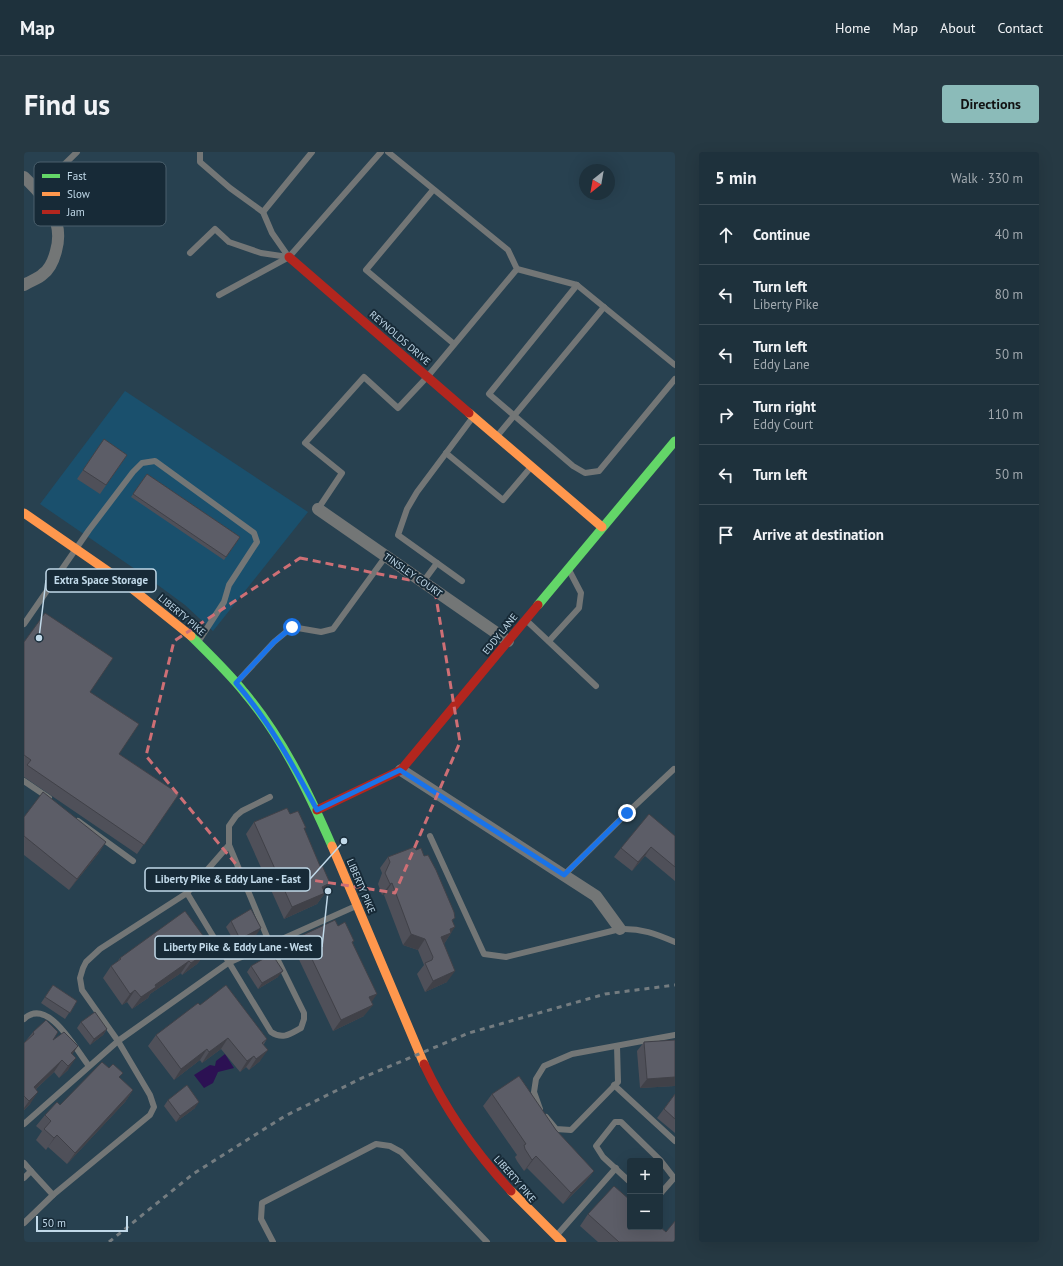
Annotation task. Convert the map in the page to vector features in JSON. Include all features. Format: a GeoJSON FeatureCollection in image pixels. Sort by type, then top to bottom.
{"type":"FeatureCollection","features":[{"type":"Feature","properties":{"kind":"street"},"geometry":{"type":"LineString","coordinates":[[24,177],[34,186]]}},
{"type":"Feature","properties":{"kind":"street"},"geometry":{"type":"LineString","coordinates":[[24,285],[43,274],[53,261],[60,238],[58,226]]}},
{"type":"Feature","properties":{"kind":"street","name":"REYNOLDS DRIVE"},"geometry":{"type":"LineString","coordinates":[[289,257],[602,527]]}},
{"type":"Feature","properties":{"kind":"street","name":"EDDY LANE"},"geometry":{"type":"LineString","coordinates":[[317,810],[400,770],[675,441]]}},
{"type":"Feature","properties":{"kind":"street","name":"TINSLEY COURT"},"geometry":{"type":"LineString","coordinates":[[318,509],[508,641]]}},
{"type":"Feature","properties":{"kind":"street","name":"LIBERTY PIKE"},"geometry":{"type":"LineString","coordinates":[[24,514],[138,592],[172,619],[198,642],[236,683],[267,723],[286,752],[317,810],[419,1053],[449,1111],[499,1181],[559,1239]]}},
{"type":"Feature","properties":{"kind":"street"},"geometry":{"type":"LineString","coordinates":[[400,770],[596,896],[620,929]]}},
{"type":"Feature","properties":{"kind":"lane"},"geometry":{"type":"LineString","coordinates":[[67,162],[77,152]]}},
{"type":"Feature","properties":{"kind":"lane"},"geometry":{"type":"LineString","coordinates":[[200,152],[200,162],[230,188],[263,212],[272,233],[289,257]]}},
{"type":"Feature","properties":{"kind":"lane"},"geometry":{"type":"LineString","coordinates":[[263,212],[312,152]]}},
{"type":"Feature","properties":{"kind":"lane"},"geometry":{"type":"LineString","coordinates":[[219,295],[289,257],[381,152]]}},
{"type":"Feature","properties":{"kind":"lane"},"geometry":{"type":"LineString","coordinates":[[388,152],[432,190],[508,250],[517,269],[577,285],[675,365]]}},
{"type":"Feature","properties":{"kind":"lane"},"geometry":{"type":"LineString","coordinates":[[432,190],[366,270],[454,344]]}},
{"type":"Feature","properties":{"kind":"lane"},"geometry":{"type":"LineString","coordinates":[[190,253],[215,229],[228,242],[261,253],[289,257]]}},
{"type":"Feature","properties":{"kind":"lane"},"geometry":{"type":"LineString","coordinates":[[318,509],[342,473],[305,443],[364,378],[398,408],[428,376],[517,269]]}},
{"type":"Feature","properties":{"kind":"lane"},"geometry":{"type":"LineString","coordinates":[[577,285],[489,394],[573,466],[585,473],[599,471],[675,379]]}},
{"type":"Feature","properties":{"kind":"lane"},"geometry":{"type":"LineString","coordinates":[[497,436],[604,306]]}},
{"type":"Feature","properties":{"kind":"lane"},"geometry":{"type":"LineString","coordinates":[[462,581],[398,535],[407,509],[474,416]]}},
{"type":"Feature","properties":{"kind":"lane"},"geometry":{"type":"LineString","coordinates":[[446,453],[503,500],[532,466]]}},
{"type":"Feature","properties":{"kind":"lane"},"geometry":{"type":"LineString","coordinates":[[24,624],[132,472],[142,463],[155,461],[254,533],[257,542],[229,585],[224,602],[198,642]]}},
{"type":"Feature","properties":{"kind":"lane"},"geometry":{"type":"LineString","coordinates":[[236,683],[274,642],[292,627],[321,632],[333,629],[386,556]]}},
{"type":"Feature","properties":{"kind":"lane"},"geometry":{"type":"LineString","coordinates":[[423,582],[437,563]]}},
{"type":"Feature","properties":{"kind":"lane"},"geometry":{"type":"LineString","coordinates":[[549,641],[579,608],[581,593],[568,569]]}},
{"type":"Feature","properties":{"kind":"lane"},"geometry":{"type":"LineString","coordinates":[[526,620],[596,686]]}},
{"type":"Feature","properties":{"kind":"lane"},"geometry":{"type":"LineString","coordinates":[[564,875],[627,813],[674,770]]}},
{"type":"Feature","properties":{"kind":"lane"},"geometry":{"type":"LineString","coordinates":[[24,780],[56,804]]}},
{"type":"Feature","properties":{"kind":"lane"},"geometry":{"type":"LineString","coordinates":[[186,893],[230,962],[271,1032],[278,1036],[285,1036],[301,1028],[304,1019],[304,1012],[270,944],[228,845],[229,826],[236,816],[242,810],[270,798]]}},
{"type":"Feature","properties":{"kind":"lane"},"geometry":{"type":"LineString","coordinates":[[75,818],[133,860]]}},
{"type":"Feature","properties":{"kind":"lane"},"geometry":{"type":"LineString","coordinates":[[430,836],[484,954],[506,957],[620,929],[632,928],[650,931],[675,942]]}},
{"type":"Feature","properties":{"kind":"lane"},"geometry":{"type":"LineString","coordinates":[[24,1223],[53,1195],[150,1115],[154,1107],[150,1095],[118,1041],[82,990],[80,978],[86,962],[100,949],[186,893],[228,845]]}},
{"type":"Feature","properties":{"kind":"lane"},"geometry":{"type":"LineString","coordinates":[[24,1124],[118,1041],[230,962],[357,905]]}},
{"type":"Feature","properties":{"kind":"lane"},"geometry":{"type":"LineString","coordinates":[[24,1019],[34,1013],[42,1013],[53,1019],[89,1066]]}},
{"type":"Feature","properties":{"kind":"lane"},"geometry":{"type":"LineString","coordinates":[[617,1046],[618,1082],[571,1130],[556,1129],[538,1107],[534,1092],[536,1079],[544,1066],[572,1054],[675,1035]]}},
{"type":"Feature","properties":{"kind":"lane"},"geometry":{"type":"LineString","coordinates":[[614,1085],[675,1141]]}},
{"type":"Feature","properties":{"kind":"lane"},"geometry":{"type":"LineString","coordinates":[[627,1179],[603,1157],[596,1146],[615,1122],[621,1122],[658,1158]]}},
{"type":"Feature","properties":{"kind":"lane"},"geometry":{"type":"LineString","coordinates":[[273,1242],[261,1219],[262,1203],[376,1144],[390,1146],[401,1152],[487,1242]]}},
{"type":"Feature","properties":{"kind":"lane"},"geometry":{"type":"LineString","coordinates":[[24,1163],[53,1195]]}},
{"type":"Feature","properties":{"kind":"lane"},"geometry":{"type":"LineString","coordinates":[[663,1164],[674,1178],[663,1191]]}},
{"type":"Feature","properties":{"kind":"lane"},"geometry":{"type":"LineString","coordinates":[[559,1239],[616,1168]]}},
{"type":"Feature","properties":{"kind":"lane"},"geometry":{"type":"LineString","coordinates":[[24,1178],[32,1171]]}},
{"type":"Feature","properties":{"kind":"highlighted area"},"geometry":{"type":"Polygon","coordinates":[[[300,558],[434,585],[460,742],[395,893],[240,869],[146,756],[174,641],[300,558]]]}},
{"type":"Feature","properties":{"kind":"shaded area"},"geometry":{"type":"Polygon","coordinates":[[[125,391],[308,512],[213,631],[185,605],[151,580],[40,504],[125,391]]]}},
{"type":"Feature","properties":{"kind":"shaded area"},"geometry":{"type":"Polygon","coordinates":[[[225,1054],[234,1068],[218,1072],[213,1083],[204,1088],[194,1075],[210,1065],[215,1066],[216,1061],[225,1054]]]}},
{"type":"Feature","properties":{"kind":"building"},"geometry":{"type":"Polygon","coordinates":[[[104,439],[127,455],[106,485],[83,470],[104,439]]]}},
{"type":"Feature","properties":{"kind":"building"},"geometry":{"type":"Polygon","coordinates":[[[147,474],[240,537],[226,557],[133,494],[147,474]]]}},
{"type":"Feature","properties":{"kind":"building"},"geometry":{"type":"Polygon","coordinates":[[[45,613],[113,658],[90,692],[139,724],[119,754],[179,794],[144,845],[27,765],[31,760],[24,755],[24,642],[45,613]]]}},
{"type":"Feature","properties":{"kind":"building"},"geometry":{"type":"Polygon","coordinates":[[[43,792],[106,842],[77,879],[24,836],[24,817],[43,792]]]}},
{"type":"Feature","properties":{"kind":"building"},"geometry":{"type":"Polygon","coordinates":[[[287,808],[290,814],[298,811],[320,866],[322,865],[330,883],[322,887],[325,893],[292,907],[254,822],[287,808]]]}},
{"type":"Feature","properties":{"kind":"building"},"geometry":{"type":"Polygon","coordinates":[[[649,814],[675,836],[675,867],[651,847],[638,862],[621,848],[649,814]]]}},
{"type":"Feature","properties":{"kind":"building"},"geometry":{"type":"Polygon","coordinates":[[[414,847],[416,850],[421,848],[424,856],[428,855],[454,912],[455,918],[452,920],[455,927],[450,929],[451,933],[441,937],[455,971],[433,981],[425,963],[432,960],[433,957],[425,939],[411,934],[392,883],[390,884],[385,873],[390,862],[388,857],[414,847]]]}},
{"type":"Feature","properties":{"kind":"building"},"geometry":{"type":"Polygon","coordinates":[[[251,909],[261,928],[240,939],[231,921],[251,909]]]}},
{"type":"Feature","properties":{"kind":"building"},"geometry":{"type":"Polygon","coordinates":[[[185,911],[207,941],[200,945],[206,953],[191,963],[189,961],[141,997],[135,990],[130,994],[111,966],[185,911]]]}},
{"type":"Feature","properties":{"kind":"building"},"geometry":{"type":"Polygon","coordinates":[[[335,920],[338,926],[345,922],[354,941],[352,942],[377,994],[369,997],[373,1005],[341,1020],[301,936],[335,920]]]}},
{"type":"Feature","properties":{"kind":"building"},"geometry":{"type":"Polygon","coordinates":[[[272,954],[283,971],[262,983],[251,966],[272,954]]]}},
{"type":"Feature","properties":{"kind":"building"},"geometry":{"type":"Polygon","coordinates":[[[53,985],[77,1001],[70,1013],[45,997],[53,985]]]}},
{"type":"Feature","properties":{"kind":"building"},"geometry":{"type":"Polygon","coordinates":[[[226,985],[267,1039],[262,1043],[268,1050],[256,1059],[254,1056],[247,1061],[228,1038],[209,1052],[207,1049],[181,1069],[156,1035],[198,1003],[200,1005],[226,985]]]}},
{"type":"Feature","properties":{"kind":"building"},"geometry":{"type":"Polygon","coordinates":[[[95,1012],[107,1029],[94,1039],[81,1022],[95,1012]]]}},
{"type":"Feature","properties":{"kind":"building"},"geometry":{"type":"Polygon","coordinates":[[[46,1020],[58,1032],[53,1040],[64,1032],[78,1046],[71,1053],[76,1058],[68,1066],[62,1060],[34,1087],[38,1092],[29,1101],[24,1096],[24,1043],[46,1020]]]}},
{"type":"Feature","properties":{"kind":"building"},"geometry":{"type":"Polygon","coordinates":[[[675,1040],[675,1077],[647,1079],[644,1042],[675,1040]]]}},
{"type":"Feature","properties":{"kind":"building"},"geometry":{"type":"Polygon","coordinates":[[[102,1062],[109,1068],[113,1064],[123,1073],[119,1077],[133,1090],[75,1153],[57,1135],[54,1138],[44,1129],[51,1121],[45,1115],[57,1102],[60,1105],[102,1062]]]}},
{"type":"Feature","properties":{"kind":"building"},"geometry":{"type":"Polygon","coordinates":[[[519,1076],[556,1130],[594,1171],[571,1193],[536,1156],[532,1160],[525,1149],[524,1145],[526,1144],[492,1094],[519,1076]]]}},
{"type":"Feature","properties":{"kind":"building"},"geometry":{"type":"Polygon","coordinates":[[[187,1085],[199,1102],[180,1116],[168,1100],[187,1085]]]}},
{"type":"Feature","properties":{"kind":"building"},"geometry":{"type":"Polygon","coordinates":[[[675,1094],[675,1119],[664,1109],[675,1094]]]}},
{"type":"Feature","properties":{"kind":"building"},"geometry":{"type":"Polygon","coordinates":[[[614,1186],[627,1197],[627,1230],[663,1230],[666,1232],[675,1221],[675,1242],[619,1242],[588,1214],[614,1186]]]}},
{"type":"Feature","properties":{"kind":"railway"},"geometry":{"type":"LineString","coordinates":[[109,1242],[193,1174],[285,1116],[364,1077],[469,1033],[605,994],[675,985]]}},
{"type":"Feature","properties":{"kind":"traffic: fast"},"geometry":{"type":"LineString","coordinates":[[538,605],[675,441]]}},
{"type":"Feature","properties":{"kind":"traffic: fast"},"geometry":{"type":"LineString","coordinates":[[191,636],[218,663],[258,709],[282,746],[304,785],[332,846]]}},
{"type":"Feature","properties":{"kind":"traffic: slow"},"geometry":{"type":"LineString","coordinates":[[469,413],[602,527]]}},
{"type":"Feature","properties":{"kind":"traffic: slow"},"geometry":{"type":"LineString","coordinates":[[24,513],[125,583],[191,636]]}},
{"type":"Feature","properties":{"kind":"traffic: slow"},"geometry":{"type":"LineString","coordinates":[[332,846],[424,1064]]}},
{"type":"Feature","properties":{"kind":"traffic: slow"},"geometry":{"type":"LineString","coordinates":[[511,1191],[562,1242]]}},
{"type":"Feature","properties":{"kind":"traffic: jam"},"geometry":{"type":"LineString","coordinates":[[289,257],[469,413]]}},
{"type":"Feature","properties":{"kind":"traffic: jam"},"geometry":{"type":"LineString","coordinates":[[317,810],[401,770],[538,605]]}},
{"type":"Feature","properties":{"kind":"traffic: jam"},"geometry":{"type":"LineString","coordinates":[[424,1064],[452,1115],[474,1147],[511,1191]]}},
{"type":"Feature","properties":{"kind":"place","name":"Extra Space Storage"},"geometry":{"type":"Point","coordinates":[39,638]}},
{"type":"Feature","properties":{"kind":"place","name":"Liberty Pike & Eddy Lane - East"},"geometry":{"type":"Point","coordinates":[344,841]}},
{"type":"Feature","properties":{"kind":"place","name":"Liberty Pike & Eddy Lane - West"},"geometry":{"type":"Point","coordinates":[328,891]}},
{"type":"Feature","properties":{"kind":"route"},"geometry":{"type":"LineString","coordinates":[[292,627],[274,642],[236,683],[246,694],[286,752],[317,810],[400,770],[564,875],[627,813]]}}]}
